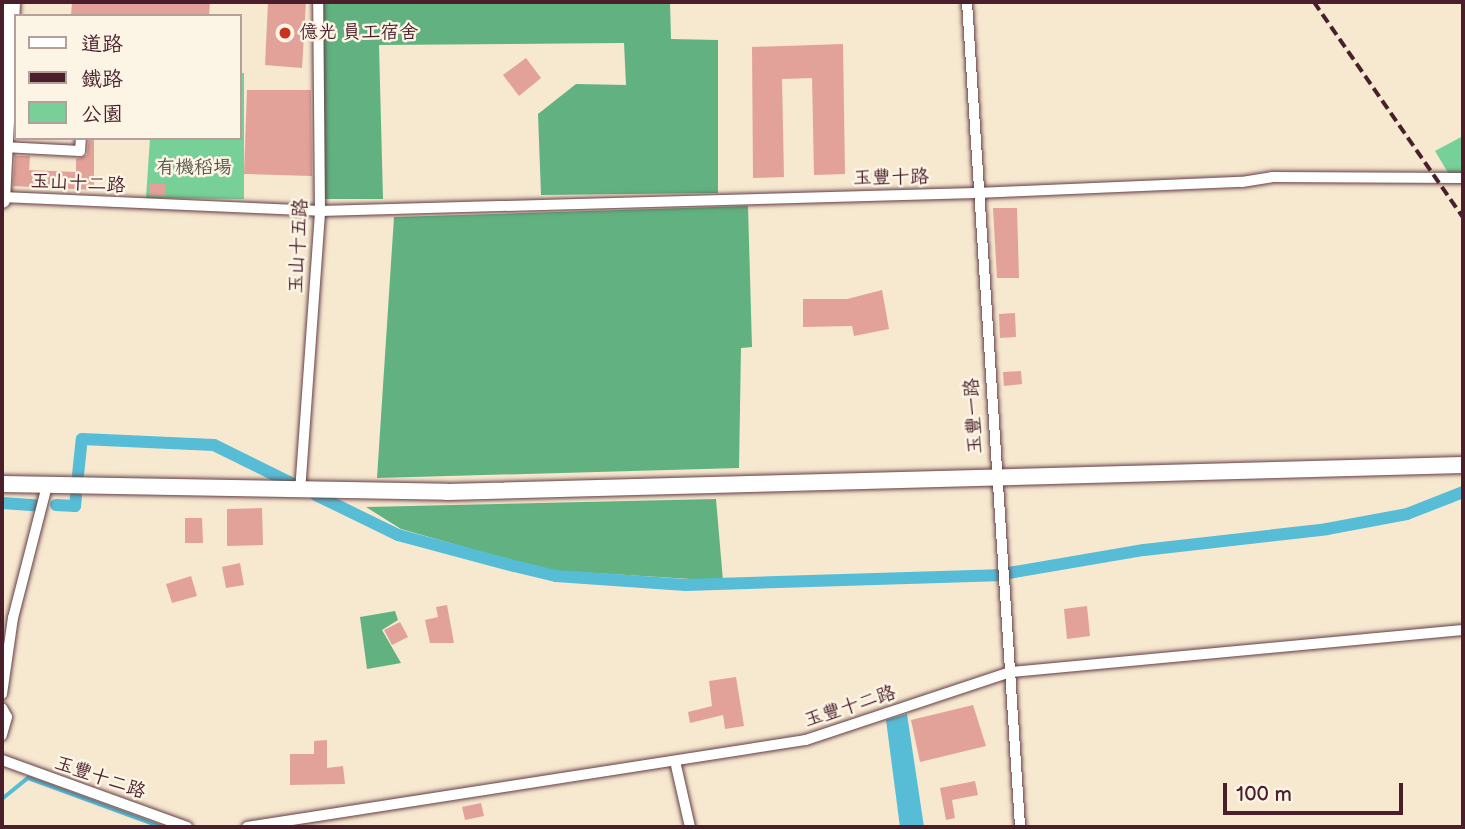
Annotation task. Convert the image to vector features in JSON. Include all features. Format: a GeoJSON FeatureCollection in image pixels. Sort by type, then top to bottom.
{"type":"FeatureCollection","features":[{"type":"Feature","properties":{"kind":"main road"},"geometry":{"type":"LineString","coordinates":[[2,198],[3,147],[11,85],[12,2]]}},
{"type":"Feature","properties":{"kind":"main road"},"geometry":{"type":"LineString","coordinates":[[2,484],[300,492],[1463,465]]}},
{"type":"Feature","properties":{"kind":"street","name":"玉山十五路"},"geometry":{"type":"LineString","coordinates":[[300,492],[320,211],[318,2]]}},
{"type":"Feature","properties":{"kind":"street","name":"玉豐一路"},"geometry":{"type":"LineString","coordinates":[[967,2],[976,193],[1020,827]]}},
{"type":"Feature","properties":{"kind":"street"},"geometry":{"type":"LineString","coordinates":[[3,147],[49,144],[80,151],[81,140]]}},
{"type":"Feature","properties":{"kind":"street","name":"玉豐十路"},"geometry":{"type":"LineString","coordinates":[[320,211],[976,193],[1242,182],[1272,177],[1463,178]]}},
{"type":"Feature","properties":{"kind":"street","name":"玉山十二路"},"geometry":{"type":"LineString","coordinates":[[2,198],[320,211]]}},
{"type":"Feature","properties":{"kind":"street"},"geometry":{"type":"LineString","coordinates":[[2,694],[13,618],[47,486]]}},
{"type":"Feature","properties":{"kind":"street","name":"玉豐十二路"},"geometry":{"type":"LineString","coordinates":[[247,827],[806,740],[1011,673],[1463,630]]}},
{"type":"Feature","properties":{"kind":"street"},"geometry":{"type":"LineString","coordinates":[[2,708],[7,718],[2,735]]}},
{"type":"Feature","properties":{"kind":"street","name":"玉豐十二路"},"geometry":{"type":"LineString","coordinates":[[2,760],[187,827]]}},
{"type":"Feature","properties":{"kind":"street"},"geometry":{"type":"LineString","coordinates":[[675,761],[690,827]]}},
{"type":"Feature","properties":{"kind":"green space"},"geometry":{"type":"Polygon","coordinates":[[[321,2],[670,2],[671,39],[718,40],[718,193],[541,195],[538,114],[576,84],[626,85],[624,43],[379,45],[383,199],[322,199],[321,2]]]}},
{"type":"Feature","properties":{"kind":"green space","name":"有機稻場"},"geometry":{"type":"Polygon","coordinates":[[[244,73],[244,199],[146,198],[150,140],[242,140],[244,73]]]}},
{"type":"Feature","properties":{"kind":"green space"},"geometry":{"type":"Polygon","coordinates":[[[1463,136],[1463,174],[1450,176],[1435,151],[1463,136]]]}},
{"type":"Feature","properties":{"kind":"green space"},"geometry":{"type":"Polygon","coordinates":[[[748,206],[752,347],[741,348],[739,468],[377,478],[394,217],[748,206]]]}},
{"type":"Feature","properties":{"kind":"green space"},"geometry":{"type":"Polygon","coordinates":[[[716,499],[723,581],[545,570],[401,529],[366,507],[716,499]]]}},
{"type":"Feature","properties":{"kind":"green space"},"geometry":{"type":"Polygon","coordinates":[[[395,611],[398,620],[382,630],[401,663],[367,669],[360,617],[395,611]]]}},
{"type":"Feature","properties":{"kind":"water"},"geometry":{"type":"Polygon","coordinates":[[[907,714],[924,827],[900,827],[886,720],[907,714]]]}},
{"type":"Feature","properties":{"kind":"building"},"geometry":{"type":"Polygon","coordinates":[[[72,2],[210,2],[209,14],[71,14],[72,2]]]}},
{"type":"Feature","properties":{"kind":"building","name":"億光 員工宿舍"},"geometry":{"type":"Polygon","coordinates":[[[268,2],[306,2],[302,68],[265,65],[268,2]]]}},
{"type":"Feature","properties":{"kind":"building"},"geometry":{"type":"Polygon","coordinates":[[[843,44],[845,174],[814,175],[812,78],[782,79],[784,177],[753,178],[752,47],[843,44]]]}},
{"type":"Feature","properties":{"kind":"building"},"geometry":{"type":"Polygon","coordinates":[[[526,58],[541,78],[519,96],[503,75],[526,58]]]}},
{"type":"Feature","properties":{"kind":"building"},"geometry":{"type":"Polygon","coordinates":[[[247,90],[311,90],[312,176],[244,174],[247,90]]]}},
{"type":"Feature","properties":{"kind":"building"},"geometry":{"type":"Polygon","coordinates":[[[89,140],[94,140],[94,190],[13,186],[15,156],[30,156],[29,170],[76,172],[76,159],[87,155],[89,140]]]}},
{"type":"Feature","properties":{"kind":"building"},"geometry":{"type":"Polygon","coordinates":[[[150,184],[166,184],[165,196],[149,196],[150,184]]]}},
{"type":"Feature","properties":{"kind":"building"},"geometry":{"type":"Polygon","coordinates":[[[993,208],[1017,208],[1019,278],[997,278],[993,208]]]}},
{"type":"Feature","properties":{"kind":"building"},"geometry":{"type":"Polygon","coordinates":[[[882,290],[889,329],[854,336],[852,326],[803,327],[803,299],[847,299],[882,290]]]}},
{"type":"Feature","properties":{"kind":"building"},"geometry":{"type":"Polygon","coordinates":[[[1015,313],[1016,337],[1000,338],[999,314],[1015,313]]]}},
{"type":"Feature","properties":{"kind":"building"},"geometry":{"type":"Polygon","coordinates":[[[1021,371],[1022,384],[1004,386],[1003,372],[1021,371]]]}},
{"type":"Feature","properties":{"kind":"building"},"geometry":{"type":"Polygon","coordinates":[[[262,508],[263,545],[227,546],[227,509],[262,508]]]}},
{"type":"Feature","properties":{"kind":"building"},"geometry":{"type":"Polygon","coordinates":[[[185,518],[202,518],[203,543],[185,543],[185,518]]]}},
{"type":"Feature","properties":{"kind":"building"},"geometry":{"type":"Polygon","coordinates":[[[240,563],[244,585],[226,588],[222,567],[240,563]]]}},
{"type":"Feature","properties":{"kind":"building"},"geometry":{"type":"Polygon","coordinates":[[[191,576],[197,596],[172,603],[166,584],[191,576]]]}},
{"type":"Feature","properties":{"kind":"building"},"geometry":{"type":"Polygon","coordinates":[[[447,605],[454,643],[430,643],[425,620],[438,617],[436,607],[447,605]]]}},
{"type":"Feature","properties":{"kind":"building"},"geometry":{"type":"Polygon","coordinates":[[[1087,606],[1090,636],[1067,639],[1064,609],[1087,606]]]}},
{"type":"Feature","properties":{"kind":"building"},"geometry":{"type":"Polygon","coordinates":[[[400,622],[408,637],[392,645],[384,630],[400,622]]]}},
{"type":"Feature","properties":{"kind":"building"},"geometry":{"type":"Polygon","coordinates":[[[736,677],[744,726],[725,729],[723,715],[690,723],[688,712],[712,706],[709,681],[736,677]]]}},
{"type":"Feature","properties":{"kind":"building"},"geometry":{"type":"Polygon","coordinates":[[[973,705],[986,746],[920,762],[911,720],[973,705]]]}},
{"type":"Feature","properties":{"kind":"building"},"geometry":{"type":"Polygon","coordinates":[[[327,740],[327,768],[343,766],[345,784],[290,785],[290,754],[314,754],[314,741],[327,740]]]}},
{"type":"Feature","properties":{"kind":"building"},"geometry":{"type":"Polygon","coordinates":[[[975,781],[978,795],[952,800],[955,818],[946,820],[940,788],[975,781]]]}},
{"type":"Feature","properties":{"kind":"building"},"geometry":{"type":"Polygon","coordinates":[[[481,803],[484,816],[465,820],[462,807],[481,803]]]}},
{"type":"Feature","properties":{"kind":"waterway"},"geometry":{"type":"LineString","coordinates":[[78,475],[82,439],[214,445],[297,486]]}},
{"type":"Feature","properties":{"kind":"waterway"},"geometry":{"type":"LineString","coordinates":[[316,495],[398,535],[514,566],[556,576],[686,585],[997,575],[1144,550],[1327,529],[1407,514],[1463,492]]}},
{"type":"Feature","properties":{"kind":"waterway"},"geometry":{"type":"LineString","coordinates":[[56,505],[75,506],[76,496]]}},
{"type":"Feature","properties":{"kind":"waterway"},"geometry":{"type":"LineString","coordinates":[[2,503],[34,505]]}},
{"type":"Feature","properties":{"kind":"waterway"},"geometry":{"type":"LineString","coordinates":[[2,799],[28,778],[162,827]]}},
{"type":"Feature","properties":{"kind":"railway"},"geometry":{"type":"LineString","coordinates":[[1314,2],[1463,217]]}},
{"type":"Feature","properties":{"kind":"place","name":"億光 員工宿舍"},"geometry":{"type":"Point","coordinates":[285,33]}}]}
